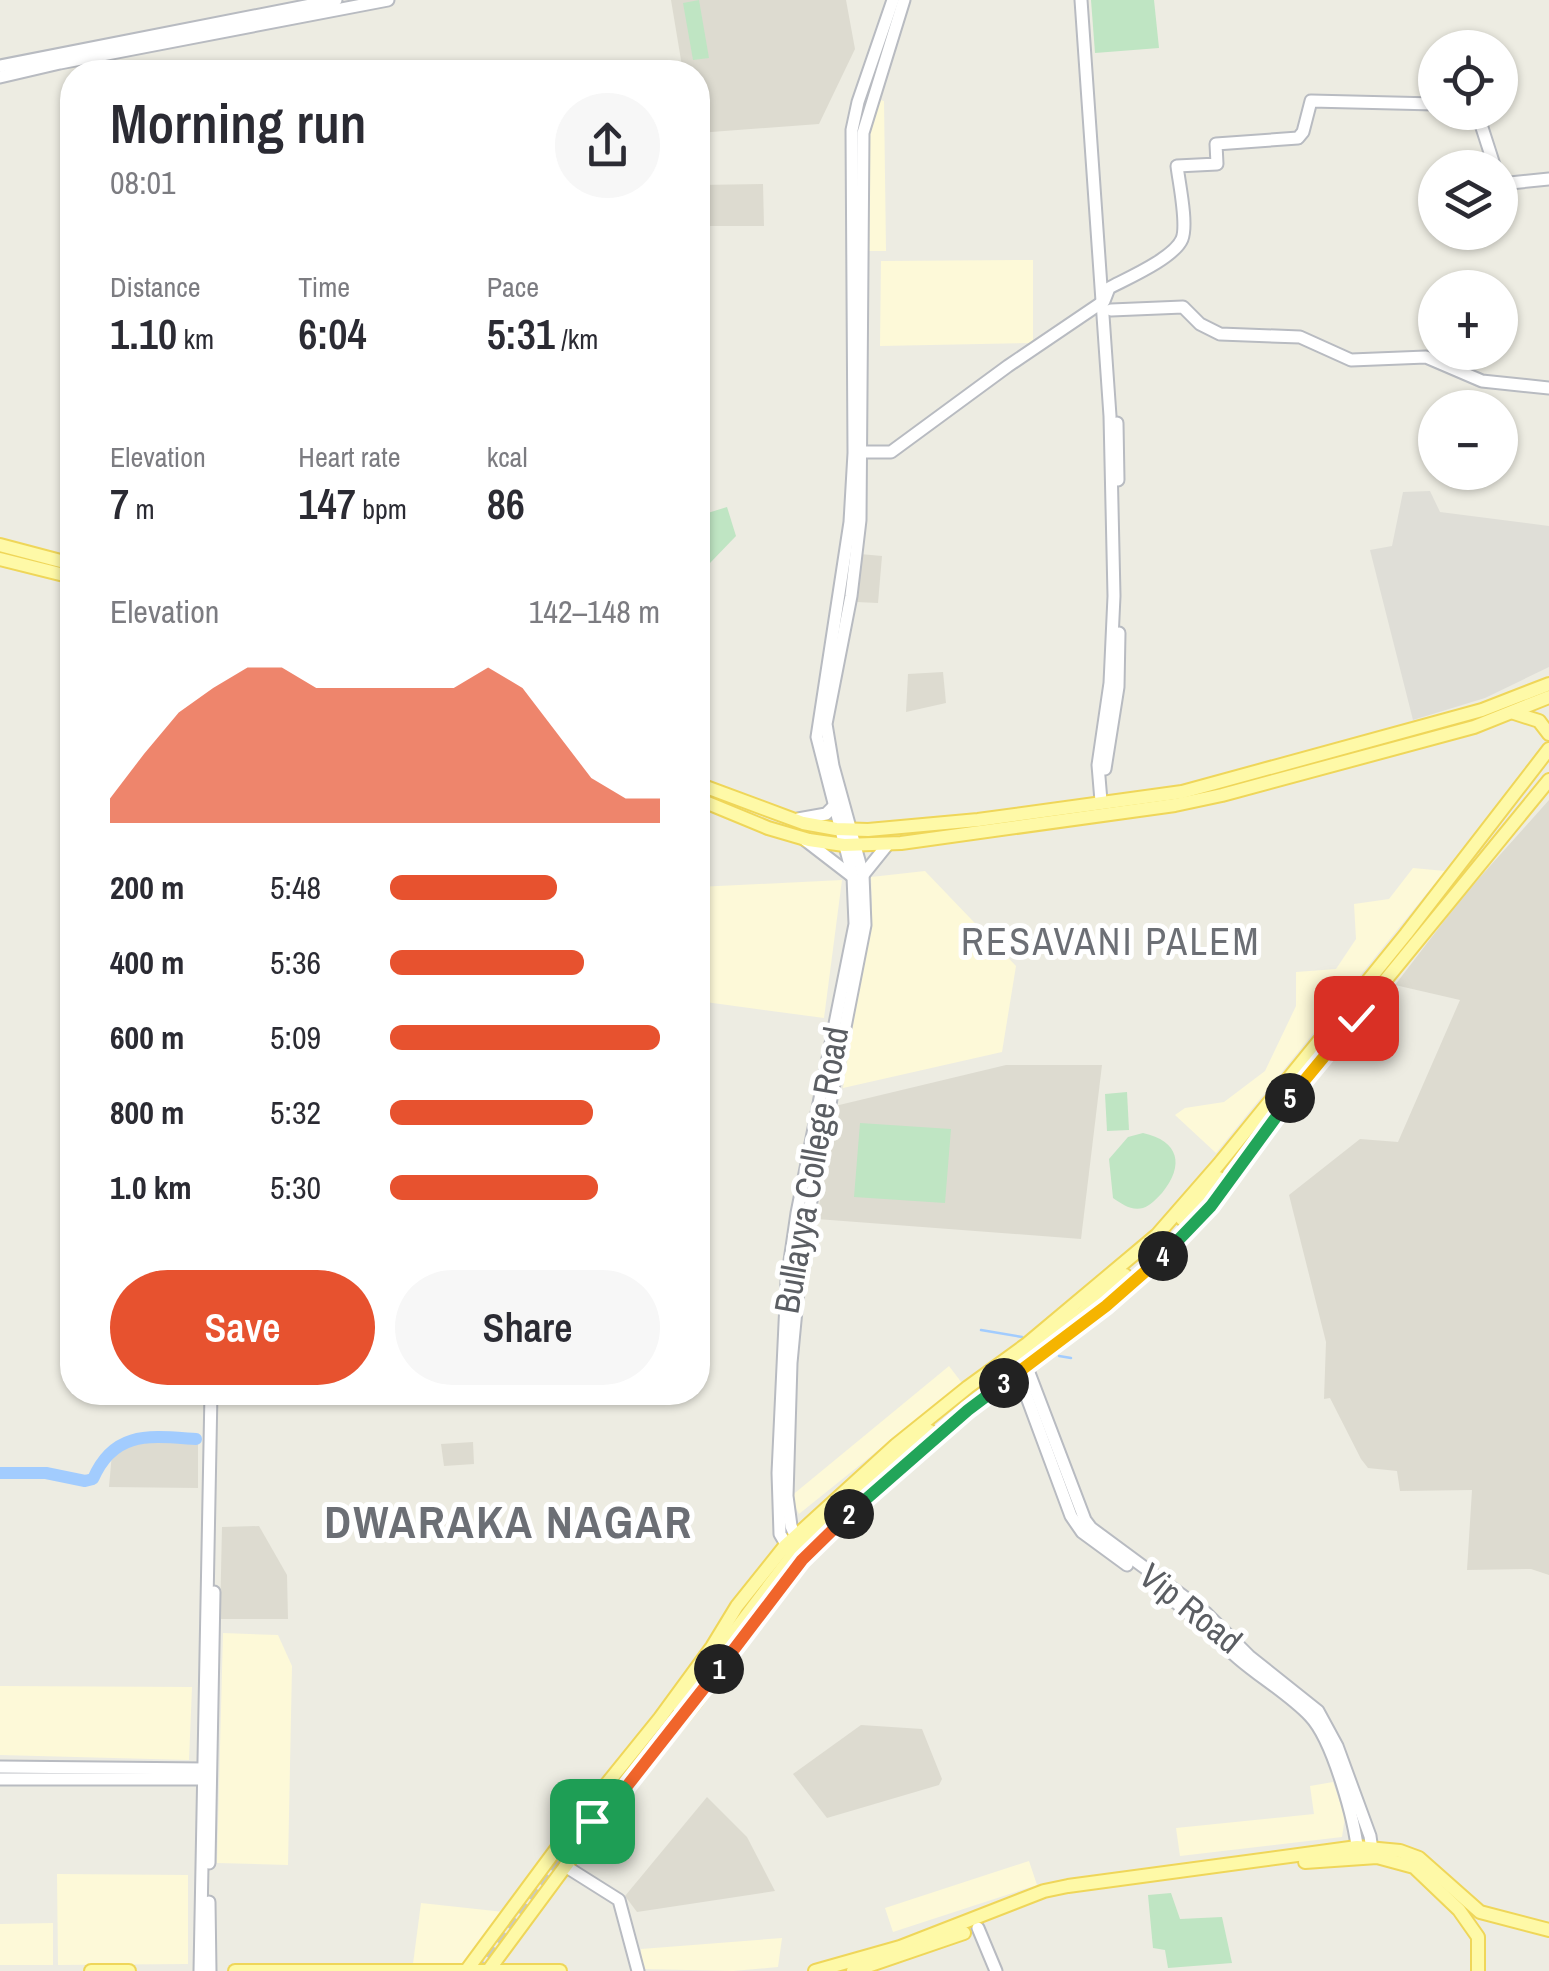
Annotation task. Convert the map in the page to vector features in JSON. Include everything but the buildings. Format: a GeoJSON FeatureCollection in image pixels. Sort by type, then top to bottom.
{"type":"FeatureCollection","features":[{"type":"Feature","properties":{"kind":"main road"},"geometry":{"type":"LineString","coordinates":[[0,66],[336,0]]}},
{"type":"Feature","properties":{"kind":"main road"},"geometry":{"type":"LineString","coordinates":[[76,60],[388,0]]}},
{"type":"Feature","properties":{"kind":"main road"},"geometry":{"type":"LineString","coordinates":[[892,828],[854,820],[839,808],[818,750],[816,727],[836,629],[850,522],[854,453],[852,130],[893,0]]}},
{"type":"Feature","properties":{"kind":"main road"},"geometry":{"type":"LineString","coordinates":[[839,808],[826,724],[851,596],[860,520],[863,133],[904,0]]}},
{"type":"Feature","properties":{"kind":"main road"},"geometry":{"type":"LineString","coordinates":[[1084,0],[1109,288],[1107,305]]}},
{"type":"Feature","properties":{"kind":"main road"},"geometry":{"type":"LineString","coordinates":[[1084,0],[1107,305],[1114,596],[1110,683],[1098,766],[1101,801]]}},
{"type":"Feature","properties":{"kind":"main road"},"geometry":{"type":"LineString","coordinates":[[0,77],[60,64]]}},
{"type":"Feature","properties":{"kind":"main road"},"geometry":{"type":"LineString","coordinates":[[1109,288],[1150,267],[1179,244],[1184,231],[1178,166],[1217,164],[1216,144],[1298,138],[1309,104],[1316,100],[1418,103]]}},
{"type":"Feature","properties":{"kind":"main road"},"geometry":{"type":"LineString","coordinates":[[1518,182],[1549,179]]}},
{"type":"Feature","properties":{"kind":"main road"},"geometry":{"type":"LineString","coordinates":[[862,452],[891,452],[1008,366],[1107,305],[1182,306],[1200,324],[1220,334],[1300,337],[1351,360],[1426,358],[1482,381],[1549,388]]}},
{"type":"Feature","properties":{"kind":"main road"},"geometry":{"type":"LineString","coordinates":[[0,545],[60,561]]}},
{"type":"Feature","properties":{"kind":"main road"},"geometry":{"type":"LineString","coordinates":[[0,559],[60,574]]}},
{"type":"Feature","properties":{"kind":"main road"},"geometry":{"type":"LineString","coordinates":[[710,788],[794,820],[845,830],[978,820],[1101,801],[1172,795],[1482,710],[1549,684]]}},
{"type":"Feature","properties":{"kind":"main road"},"geometry":{"type":"LineString","coordinates":[[710,803],[768,828],[801,837],[850,845],[888,844],[1175,806],[1474,727],[1549,697]]}},
{"type":"Feature","properties":{"kind":"main road"},"geometry":{"type":"LineString","coordinates":[[1511,712],[1531,716],[1549,734]]}},
{"type":"Feature","properties":{"kind":"main road"},"geometry":{"type":"LineString","coordinates":[[1140,1263],[1420,916],[1549,749]]}},
{"type":"Feature","properties":{"kind":"main road"},"geometry":{"type":"LineString","coordinates":[[488,1971],[565,1866],[589,1822],[712,1648],[737,1606],[896,1445],[968,1386],[1018,1363],[1140,1263],[1202,1199],[1549,766]]}},
{"type":"Feature","properties":{"kind":"main road"},"geometry":{"type":"LineString","coordinates":[[466,1971],[589,1822],[695,1703],[802,1560],[1018,1363],[1211,1206],[1290,1097],[1549,780]]}},
{"type":"Feature","properties":{"kind":"main road"},"geometry":{"type":"LineString","coordinates":[[794,820],[839,808]]}},
{"type":"Feature","properties":{"kind":"main road","name":"Bullayya College Road"},"geometry":{"type":"LineString","coordinates":[[793,1546],[780,1534],[778,1473],[786,1281],[853,942],[858,876],[839,808]]}},
{"type":"Feature","properties":{"kind":"main road"},"geometry":{"type":"LineString","coordinates":[[801,837],[858,876],[888,844]]}},
{"type":"Feature","properties":{"kind":"main road","name":"Vip Road"},"geometry":{"type":"LineString","coordinates":[[1018,1363],[1076,1525],[1196,1616],[1238,1657],[1310,1716],[1340,1778],[1365,1853]]}},
{"type":"Feature","properties":{"kind":"main road"},"geometry":{"type":"LineString","coordinates":[[200,1971],[215,1405]]}},
{"type":"Feature","properties":{"kind":"main road"},"geometry":{"type":"LineString","coordinates":[[0,1767],[206,1774]]}},
{"type":"Feature","properties":{"kind":"main road"},"geometry":{"type":"LineString","coordinates":[[0,1778],[206,1774]]}},
{"type":"Feature","properties":{"kind":"main road"},"geometry":{"type":"LineString","coordinates":[[206,1774],[210,1971]]}},
{"type":"Feature","properties":{"kind":"main road"},"geometry":{"type":"LineString","coordinates":[[815,1971],[900,1947],[1068,1886],[1400,1851],[1419,1858],[1473,1907],[1490,1917],[1549,1930]]}},
{"type":"Feature","properties":{"kind":"main road"},"geometry":{"type":"LineString","coordinates":[[853,1971],[978,1928],[1046,1899],[1091,1889],[1365,1853],[1414,1866],[1459,1910],[1478,1938]]}},
{"type":"Feature","properties":{"kind":"main road"},"geometry":{"type":"LineString","coordinates":[[565,1866],[620,1900],[638,1971]]}},
{"type":"Feature","properties":{"kind":"main road"},"geometry":{"type":"LineString","coordinates":[[1478,1971],[1478,1938],[1490,1917]]}},
{"type":"Feature","properties":{"kind":"main road"},"geometry":{"type":"LineString","coordinates":[[978,1928],[996,1971]]}},
{"type":"Feature","properties":{"kind":"main road"},"geometry":{"type":"LineString","coordinates":[[90,1971],[129,1971]]}},
{"type":"Feature","properties":{"kind":"main road"},"geometry":{"type":"LineString","coordinates":[[235,1971],[560,1971]]}},
{"type":"Feature","properties":{"kind":"shaded area"},"geometry":{"type":"Polygon","coordinates":[[[671,0],[846,0],[855,49],[819,124],[710,132],[710,60],[681,60],[671,0]]]}},
{"type":"Feature","properties":{"kind":"shaded area"},"geometry":{"type":"Polygon","coordinates":[[[877,99],[884,101],[886,251],[869,251],[869,130],[877,99]]]}},
{"type":"Feature","properties":{"kind":"shaded area"},"geometry":{"type":"Polygon","coordinates":[[[763,184],[764,226],[710,226],[710,185],[763,184]]]}},
{"type":"Feature","properties":{"kind":"shaded area"},"geometry":{"type":"Polygon","coordinates":[[[1033,260],[1033,343],[880,346],[881,261],[1033,260]]]}},
{"type":"Feature","properties":{"kind":"shaded area"},"geometry":{"type":"Polygon","coordinates":[[[1430,491],[1440,512],[1549,526],[1549,667],[1485,698],[1413,720],[1370,550],[1392,546],[1403,492],[1430,491]]]}},
{"type":"Feature","properties":{"kind":"shaded area"},"geometry":{"type":"Polygon","coordinates":[[[860,554],[882,556],[878,603],[856,602],[860,554]]]}},
{"type":"Feature","properties":{"kind":"shaded area"},"geometry":{"type":"Polygon","coordinates":[[[943,672],[946,703],[906,712],[908,674],[943,672]]]}},
{"type":"Feature","properties":{"kind":"shaded area"},"geometry":{"type":"Polygon","coordinates":[[[1549,800],[1549,1575],[1531,1569],[1467,1570],[1472,1490],[1400,1491],[1397,1471],[1368,1468],[1361,1459],[1330,1398],[1324,1399],[1326,1342],[1289,1195],[1360,1139],[1398,1142],[1460,1000],[1395,985],[1464,895],[1549,800]]]}},
{"type":"Feature","properties":{"kind":"shaded area"},"geometry":{"type":"Polygon","coordinates":[[[1413,868],[1445,871],[1216,1153],[1175,1115],[1185,1108],[1224,1102],[1265,1071],[1296,1006],[1296,972],[1336,969],[1356,939],[1354,904],[1389,899],[1413,868]]]}},
{"type":"Feature","properties":{"kind":"shaded area"},"geometry":{"type":"Polygon","coordinates":[[[925,871],[1016,966],[1002,1052],[843,1088],[872,905],[871,877],[925,871]]]}},
{"type":"Feature","properties":{"kind":"shaded area"},"geometry":{"type":"Polygon","coordinates":[[[842,880],[824,1018],[710,1003],[710,886],[842,880]]]}},
{"type":"Feature","properties":{"kind":"shaded area"},"geometry":{"type":"Polygon","coordinates":[[[1006,1065],[1102,1065],[1081,1239],[817,1219],[835,1106],[1006,1065]]]}},
{"type":"Feature","properties":{"kind":"shaded area"},"geometry":{"type":"Polygon","coordinates":[[[949,1366],[962,1383],[799,1514],[790,1497],[949,1366]]]}},
{"type":"Feature","properties":{"kind":"shaded area"},"geometry":{"type":"Polygon","coordinates":[[[146,1439],[198,1440],[198,1488],[109,1487],[112,1453],[146,1439]]]}},
{"type":"Feature","properties":{"kind":"shaded area"},"geometry":{"type":"Polygon","coordinates":[[[473,1442],[474,1464],[444,1466],[441,1444],[473,1442]]]}},
{"type":"Feature","properties":{"kind":"shaded area"},"geometry":{"type":"Polygon","coordinates":[[[259,1526],[287,1575],[288,1619],[220,1619],[222,1527],[259,1526]]]}},
{"type":"Feature","properties":{"kind":"shaded area"},"geometry":{"type":"Polygon","coordinates":[[[223,1633],[278,1635],[292,1666],[288,1865],[217,1863],[223,1633]]]}},
{"type":"Feature","properties":{"kind":"shaded area"},"geometry":{"type":"Polygon","coordinates":[[[0,1686],[192,1687],[189,1760],[0,1755],[0,1686]]]}},
{"type":"Feature","properties":{"kind":"shaded area"},"geometry":{"type":"Polygon","coordinates":[[[861,1725],[922,1729],[942,1779],[939,1785],[827,1818],[793,1774],[861,1725]]]}},
{"type":"Feature","properties":{"kind":"shaded area"},"geometry":{"type":"Polygon","coordinates":[[[1333,1782],[1345,1817],[1342,1837],[1180,1856],[1176,1828],[1314,1814],[1310,1786],[1333,1782]]]}},
{"type":"Feature","properties":{"kind":"shaded area"},"geometry":{"type":"Polygon","coordinates":[[[707,1797],[747,1837],[775,1891],[637,1912],[625,1896],[707,1797]]]}},
{"type":"Feature","properties":{"kind":"shaded area"},"geometry":{"type":"Polygon","coordinates":[[[1029,1861],[1037,1885],[893,1932],[885,1908],[1029,1861]]]}},
{"type":"Feature","properties":{"kind":"shaded area"},"geometry":{"type":"Polygon","coordinates":[[[57,1874],[188,1875],[188,1964],[58,1965],[57,1874]]]}},
{"type":"Feature","properties":{"kind":"shaded area"},"geometry":{"type":"Polygon","coordinates":[[[421,1903],[504,1912],[463,1964],[413,1964],[421,1903]]]}},
{"type":"Feature","properties":{"kind":"shaded area"},"geometry":{"type":"Polygon","coordinates":[[[53,1923],[53,1965],[0,1965],[0,1924],[53,1923]]]}},
{"type":"Feature","properties":{"kind":"shaded area"},"geometry":{"type":"Polygon","coordinates":[[[782,1938],[778,1967],[733,1971],[642,1969],[641,1949],[782,1938]]]}},
{"type":"Feature","properties":{"kind":"green space"},"geometry":{"type":"Polygon","coordinates":[[[699,0],[709,58],[693,60],[683,3],[699,0]]]}},
{"type":"Feature","properties":{"kind":"green space"},"geometry":{"type":"Polygon","coordinates":[[[1091,0],[1154,0],[1159,48],[1095,53],[1091,0]]]}},
{"type":"Feature","properties":{"kind":"green space"},"geometry":{"type":"Polygon","coordinates":[[[727,507],[736,536],[710,563],[710,512],[727,507]]]}},
{"type":"Feature","properties":{"kind":"green space"},"geometry":{"type":"Polygon","coordinates":[[[1127,1092],[1129,1130],[1107,1131],[1105,1094],[1127,1092]]]}},
{"type":"Feature","properties":{"kind":"green space"},"geometry":{"type":"Polygon","coordinates":[[[860,1123],[951,1129],[945,1203],[854,1197],[860,1123]]]}},
{"type":"Feature","properties":{"kind":"green space"},"geometry":{"type":"Polygon","coordinates":[[[1143,1133],[1171,1148],[1176,1164],[1162,1193],[1146,1207],[1135,1209],[1113,1198],[1109,1159],[1128,1137],[1143,1133]]]}},
{"type":"Feature","properties":{"kind":"green space"},"geometry":{"type":"Polygon","coordinates":[[[1171,1893],[1180,1919],[1222,1917],[1232,1963],[1168,1968],[1165,1950],[1153,1948],[1148,1895],[1171,1893]]]}},
{"type":"Feature","properties":{"kind":"waterway"},"geometry":{"type":"LineString","coordinates":[[981,1330],[1022,1337]]}},
{"type":"Feature","properties":{"kind":"waterway"},"geometry":{"type":"LineString","coordinates":[[1059,1356],[1071,1358]]}},
{"type":"Feature","properties":{"kind":"waterway"},"geometry":{"type":"LineString","coordinates":[[0,1473],[46,1473],[85,1481],[93,1479],[111,1452],[123,1444],[149,1437],[196,1439]]}},
{"type":"Feature","properties":{"kind":"tunnel"},"geometry":{"type":"LineString","coordinates":[[476,1971],[581,1827]]}},
{"type":"Feature","properties":{"kind":"district","name":"RESAVANI PALEM"},"geometry":{"type":"Point","coordinates":[1111,941]}},
{"type":"Feature","properties":{"kind":"district","name":"DWARAKA NAGAR"},"geometry":{"type":"Point","coordinates":[509,1521]}},
{"type":"Feature","properties":{"kind":"route"},"geometry":{"type":"LineString","coordinates":[[592,1821],[598,1823],[651,1758],[802,1560],[968,1410],[1068,1337],[1156,1262],[1211,1206],[1272,1121],[1356,1018]]}}]}
